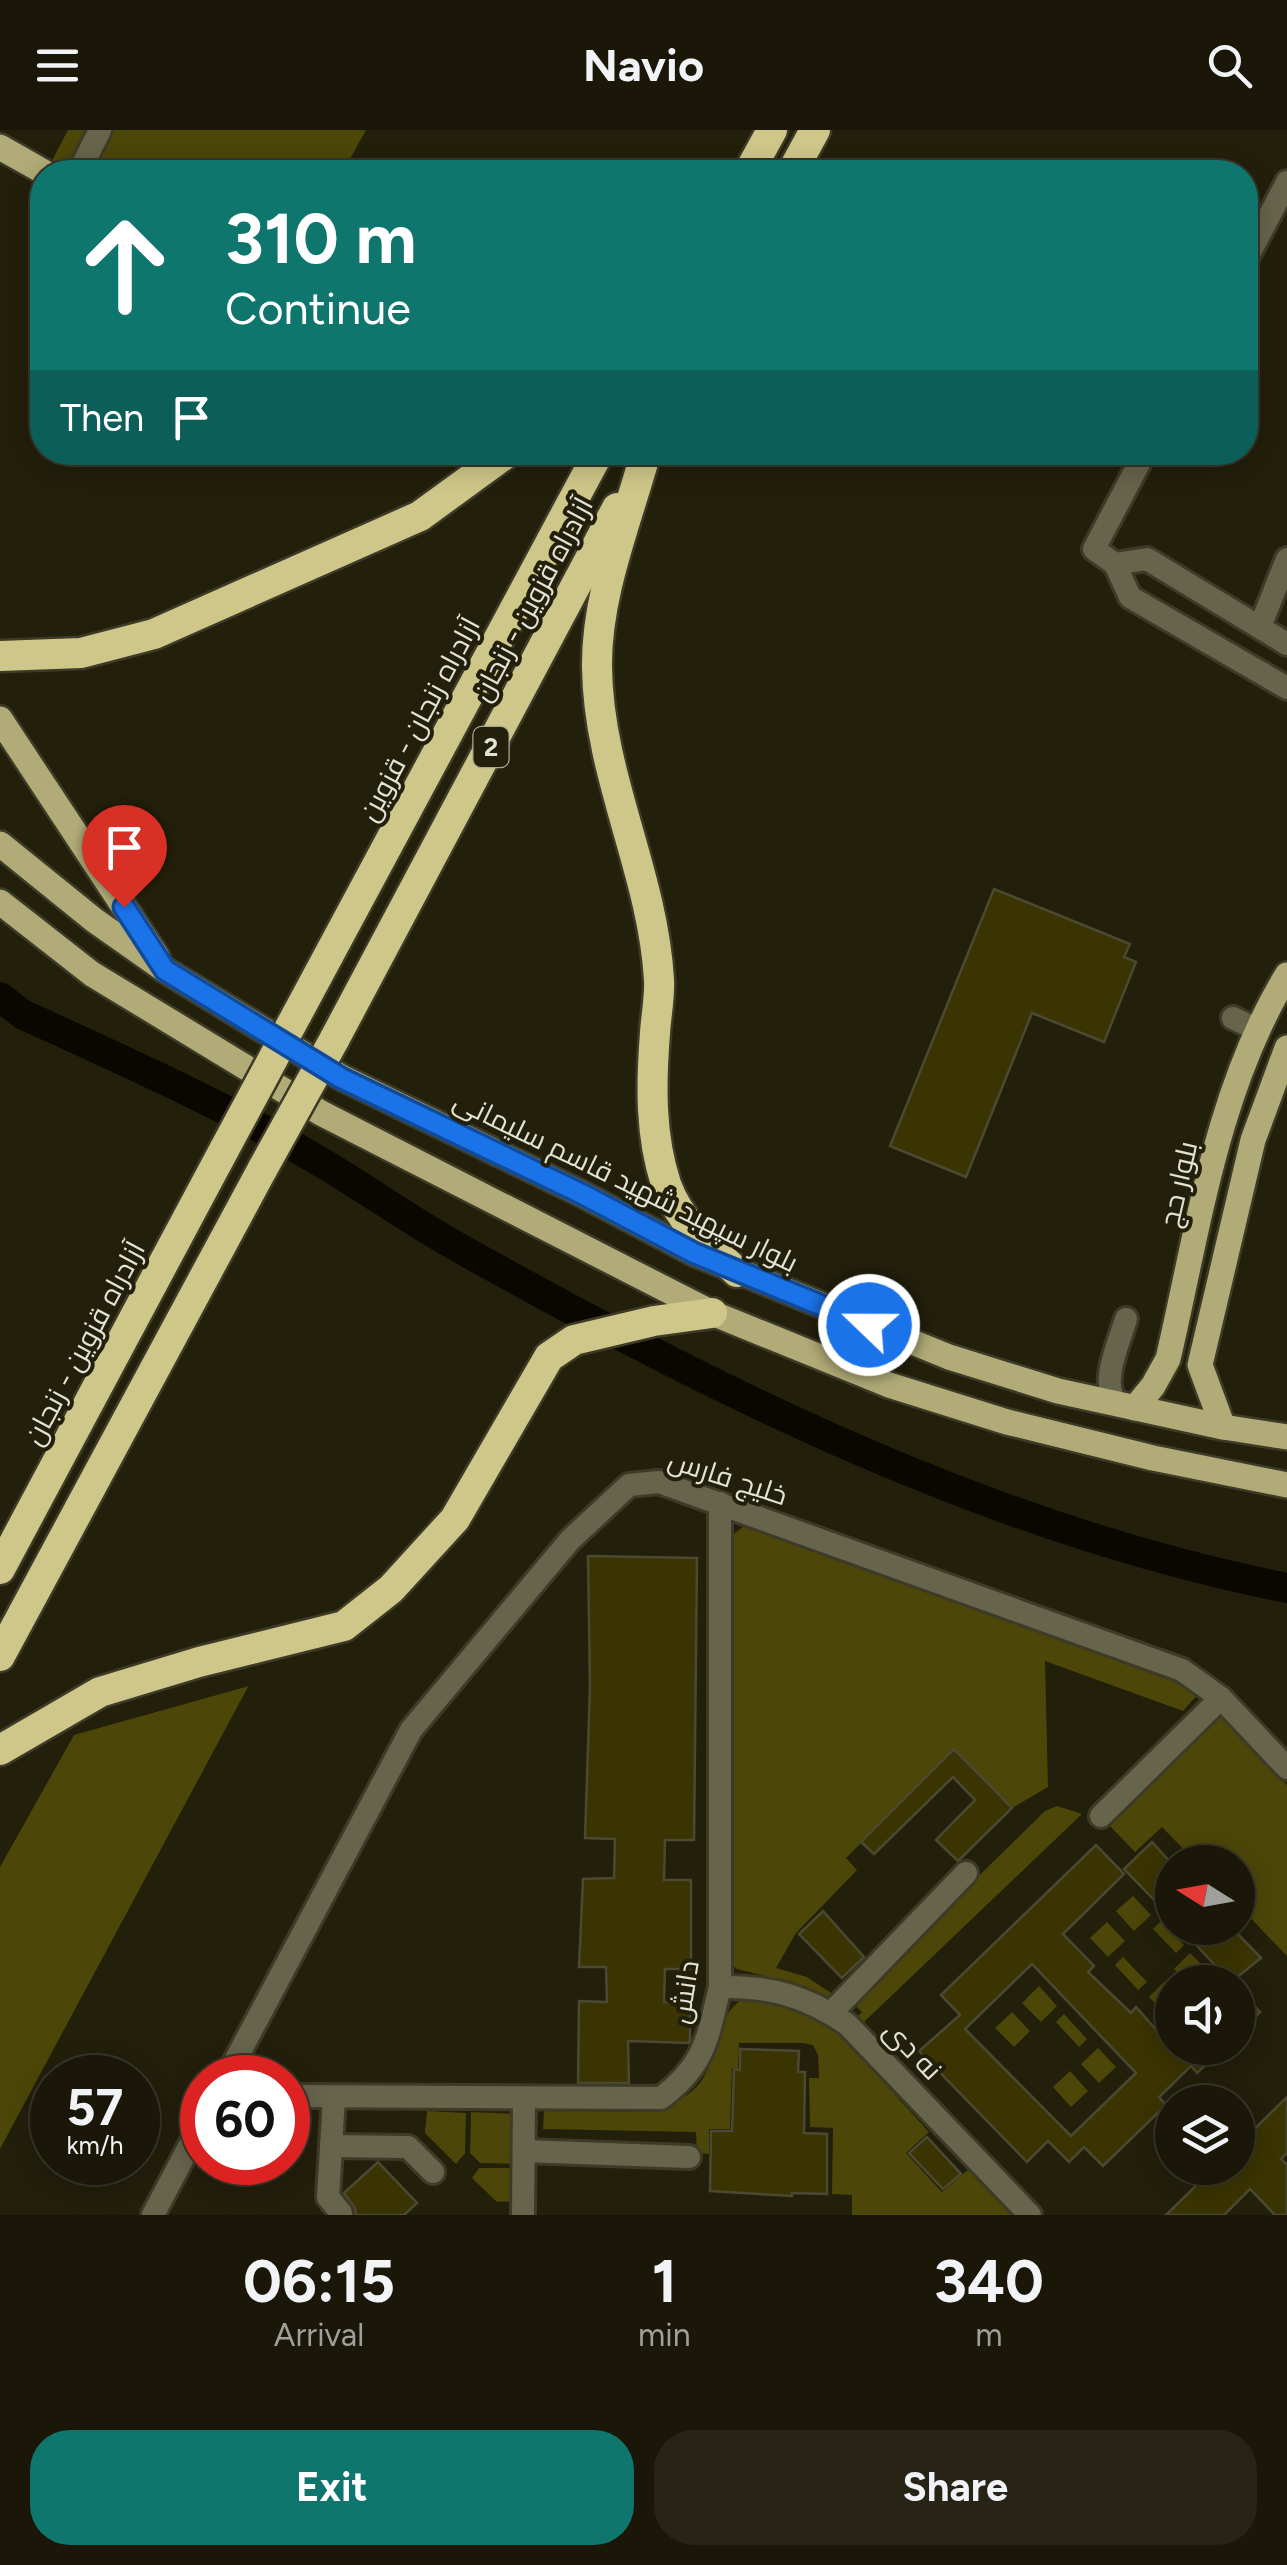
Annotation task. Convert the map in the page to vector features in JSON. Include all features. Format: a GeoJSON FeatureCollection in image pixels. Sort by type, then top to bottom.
{"type":"FeatureCollection","features":[{"type":"Feature","properties":{"kind":"highway"},"geometry":{"type":"LineString","coordinates":[[756,160],[772,130]]}},
{"type":"Feature","properties":{"kind":"highway"},"geometry":{"type":"LineString","coordinates":[[799,160],[815,130]]}},
{"type":"Feature","properties":{"kind":"highway"},"geometry":{"type":"LineString","coordinates":[[0,656],[81,653],[154,634],[420,516],[490,465]]}},
{"type":"Feature","properties":{"kind":"highway","name":"آزادراه زنجان - قزوین"},"geometry":{"type":"LineString","coordinates":[[225,1148],[592,465]]}},
{"type":"Feature","properties":{"kind":"highway","name":"آزادراه قزوین - زنجان"},"geometry":{"type":"LineString","coordinates":[[0,1656],[334,1040],[639,465]]}},
{"type":"Feature","properties":{"kind":"highway"},"geometry":{"type":"LineString","coordinates":[[642,465],[605,598],[597,668],[600,700],[615,792],[652,929],[659,982],[652,1094],[657,1150],[679,1212],[701,1240],[737,1272]]}},
{"type":"Feature","properties":{"kind":"highway","name":"آزادراه قزوین - زنجان"},"geometry":{"type":"LineString","coordinates":[[0,1569],[225,1148]]}},
{"type":"Feature","properties":{"kind":"highway"},"geometry":{"type":"LineString","coordinates":[[0,1750],[100,1692],[199,1662],[344,1626],[391,1589],[455,1518],[549,1357],[574,1340],[654,1321],[712,1314]]}},
{"type":"Feature","properties":{"kind":"main road"},"geometry":{"type":"LineString","coordinates":[[0,147],[30,164]]}},
{"type":"Feature","properties":{"kind":"main road"},"geometry":{"type":"LineString","coordinates":[[0,720],[165,970]]}},
{"type":"Feature","properties":{"kind":"main road","name":"بلوار سپهبد شهید قاسم سلیمانی"},"geometry":{"type":"LineString","coordinates":[[0,844],[94,920],[165,970],[341,1078],[582,1194],[652,1233],[737,1272],[950,1357],[1058,1390],[1286,1438]]}},
{"type":"Feature","properties":{"kind":"main road"},"geometry":{"type":"LineString","coordinates":[[0,902],[92,974],[320,1113],[712,1314],[888,1385],[1007,1422],[1153,1458],[1283,1481]]}},
{"type":"Feature","properties":{"kind":"main road","name":"بلوار حج"},"geometry":{"type":"LineString","coordinates":[[1126,1406],[1153,1386],[1168,1358],[1221,1131],[1258,1030],[1287,975]]}},
{"type":"Feature","properties":{"kind":"main road"},"geometry":{"type":"LineString","coordinates":[[1168,1358],[1175,1382],[1192,1381],[1200,1365],[1253,1140],[1287,1048]]}},
{"type":"Feature","properties":{"kind":"main road"},"geometry":{"type":"LineString","coordinates":[[1200,1365],[1222,1427]]}},
{"type":"Feature","properties":{"kind":"street"},"geometry":{"type":"LineString","coordinates":[[85,160],[100,130]]}},
{"type":"Feature","properties":{"kind":"street"},"geometry":{"type":"LineString","coordinates":[[1258,237],[1287,182]]}},
{"type":"Feature","properties":{"kind":"street"},"geometry":{"type":"LineString","coordinates":[[1137,465],[1094,549],[1115,564],[1130,597],[1287,688]]}},
{"type":"Feature","properties":{"kind":"street"},"geometry":{"type":"LineString","coordinates":[[1115,564],[1148,559],[1287,644]]}},
{"type":"Feature","properties":{"kind":"street"},"geometry":{"type":"LineString","coordinates":[[1260,627],[1287,559]]}},
{"type":"Feature","properties":{"kind":"street"},"geometry":{"type":"LineString","coordinates":[[1233,1018],[1258,1030]]}},
{"type":"Feature","properties":{"kind":"street"},"geometry":{"type":"LineString","coordinates":[[1126,1319],[1109,1384],[1110,1396],[1126,1406]]}},
{"type":"Feature","properties":{"kind":"street","name":"خلیج فارس"},"geometry":{"type":"LineString","coordinates":[[238,2055],[412,1730],[570,1540],[630,1485],[659,1482],[1182,1670],[1221,1698],[1283,1756]]}},
{"type":"Feature","properties":{"kind":"street","name":"دانش"},"geometry":{"type":"LineString","coordinates":[[310,2096],[661,2098],[686,2079],[704,2048],[720,1987],[720,1504]]}},
{"type":"Feature","properties":{"kind":"street"},"geometry":{"type":"LineString","coordinates":[[1101,1816],[1221,1698]]}},
{"type":"Feature","properties":{"kind":"street"},"geometry":{"type":"LineString","coordinates":[[831,2013],[966,1873]]}},
{"type":"Feature","properties":{"kind":"street","name":"نه دی"},"geometry":{"type":"LineString","coordinates":[[720,1987],[754,1986],[786,1992],[818,2004],[847,2024],[1030,2215]]}},
{"type":"Feature","properties":{"kind":"street"},"geometry":{"type":"LineString","coordinates":[[334,2096],[328,2197],[340,2213]]}},
{"type":"Feature","properties":{"kind":"street"},"geometry":{"type":"LineString","coordinates":[[523,2215],[524,2098]]}},
{"type":"Feature","properties":{"kind":"street"},"geometry":{"type":"LineString","coordinates":[[331,2146],[408,2147],[433,2172]]}},
{"type":"Feature","properties":{"kind":"street"},"geometry":{"type":"LineString","coordinates":[[524,2150],[690,2156]]}},
{"type":"Feature","properties":{"kind":"street"},"geometry":{"type":"LineString","coordinates":[[153,2215],[180,2164]]}},
{"type":"Feature","properties":{"kind":"shaded area"},"geometry":{"type":"Polygon","coordinates":[[[68,130],[366,130],[350,160],[52,160],[68,130]]]}},
{"type":"Feature","properties":{"kind":"shaded area"},"geometry":{"type":"Polygon","coordinates":[[[747,1524],[1181,1684],[1198,1694],[1183,1711],[1045,1661],[1048,1787],[1012,1808],[954,1750],[846,1858],[857,1870],[796,1933],[776,1968],[807,1977],[840,1999],[834,2007],[800,1985],[737,1969],[725,1959],[725,1540],[747,1524]]]}},
{"type":"Feature","properties":{"kind":"shaded area"},"geometry":{"type":"Polygon","coordinates":[[[248,1686],[50,2055],[30,2055],[30,2093],[0,2149],[0,1867],[74,1735],[248,1686]]]}},
{"type":"Feature","properties":{"kind":"shaded area"},"geometry":{"type":"Polygon","coordinates":[[[1221,1716],[1287,1785],[1287,1956],[1255,1923],[1255,1845],[1179,1845],[1162,1827],[1135,1852],[1109,1825],[1221,1716]]]}},
{"type":"Feature","properties":{"kind":"shaded area"},"geometry":{"type":"Polygon","coordinates":[[[1057,1806],[1082,1814],[863,2023],[857,2017],[862,2012],[851,2001],[1045,1811],[1057,1806]]]}},
{"type":"Feature","properties":{"kind":"shaded area"},"geometry":{"type":"Polygon","coordinates":[[[1133,1896],[1151,1915],[1134,1931],[1116,1911],[1133,1896]]]}},
{"type":"Feature","properties":{"kind":"shaded area"},"geometry":{"type":"Polygon","coordinates":[[[1107,1922],[1125,1941],[1108,1957],[1090,1938],[1107,1922]]]}},
{"type":"Feature","properties":{"kind":"shaded area"},"geometry":{"type":"Polygon","coordinates":[[[1168,1945],[1184,1945],[1176,1953],[1168,1945]]]}},
{"type":"Feature","properties":{"kind":"shaded area"},"geometry":{"type":"Polygon","coordinates":[[[1190,1953],[1202,1965],[1178,1965],[1190,1953]]]}},
{"type":"Feature","properties":{"kind":"shaded area"},"geometry":{"type":"Polygon","coordinates":[[[1123,1957],[1147,1982],[1138,1990],[1115,1965],[1123,1957]]]}},
{"type":"Feature","properties":{"kind":"shaded area"},"geometry":{"type":"Polygon","coordinates":[[[1039,1986],[1057,2006],[1041,2022],[1022,2003],[1039,1986]]]}},
{"type":"Feature","properties":{"kind":"shaded area"},"geometry":{"type":"Polygon","coordinates":[[[746,1996],[783,1998],[835,2029],[929,2132],[906,2153],[942,2192],[969,2169],[1015,2215],[852,2215],[852,2195],[832,2194],[833,2128],[810,2127],[809,2078],[819,2078],[818,2055],[813,2045],[803,2043],[739,2043],[738,2068],[732,2068],[730,2129],[709,2129],[709,2154],[697,2153],[696,2132],[543,2129],[544,2109],[640,2110],[684,2097],[700,2083],[725,2017],[746,1996]]]}},
{"type":"Feature","properties":{"kind":"shaded area"},"geometry":{"type":"Polygon","coordinates":[[[1012,2012],[1030,2031],[1014,2047],[995,2028],[1012,2012]]]}},
{"type":"Feature","properties":{"kind":"shaded area"},"geometry":{"type":"Polygon","coordinates":[[[1064,2014],[1087,2039],[1079,2047],[1056,2022],[1064,2014]]]}},
{"type":"Feature","properties":{"kind":"shaded area"},"geometry":{"type":"Polygon","coordinates":[[[1098,2048],[1116,2067],[1099,2083],[1081,2064],[1098,2048]]]}},
{"type":"Feature","properties":{"kind":"shaded area"},"geometry":{"type":"Polygon","coordinates":[[[1070,2071],[1088,2091],[1071,2107],[1053,2087],[1070,2071]]]}},
{"type":"Feature","properties":{"kind":"shaded area"},"geometry":{"type":"Polygon","coordinates":[[[427,2111],[466,2113],[465,2153],[456,2164],[425,2133],[427,2111]]]}},
{"type":"Feature","properties":{"kind":"shaded area"},"geometry":{"type":"Polygon","coordinates":[[[471,2112],[517,2114],[517,2164],[480,2163],[470,2153],[471,2112]]]}},
{"type":"Feature","properties":{"kind":"shaded area"},"geometry":{"type":"Polygon","coordinates":[[[479,2168],[517,2168],[517,2201],[497,2202],[472,2178],[479,2168]]]}},
{"type":"Feature","properties":{"kind":"building"},"geometry":{"type":"Polygon","coordinates":[[[994,889],[1130,944],[1124,957],[1136,962],[1104,1042],[1032,1013],[966,1177],[890,1146],[994,889]]]}},
{"type":"Feature","properties":{"kind":"building"},"geometry":{"type":"Polygon","coordinates":[[[588,1556],[697,1558],[694,1840],[665,1840],[664,1880],[691,1880],[691,1969],[665,1969],[664,2002],[690,2004],[690,2039],[689,2043],[628,2041],[629,2083],[578,2083],[579,2001],[607,2002],[606,1967],[579,1967],[583,1879],[614,1878],[615,1839],[585,1838],[590,1687],[588,1556]]]}},
{"type":"Feature","properties":{"kind":"building"},"geometry":{"type":"Polygon","coordinates":[[[954,1749],[1012,1808],[958,1861],[936,1840],[975,1800],[953,1777],[874,1854],[861,1842],[954,1749]]]}},
{"type":"Feature","properties":{"kind":"building"},"geometry":{"type":"Polygon","coordinates":[[[1152,1842],[1155,1901],[1124,1869],[1152,1842]]]}},
{"type":"Feature","properties":{"kind":"building"},"geometry":{"type":"Polygon","coordinates":[[[1096,1845],[1124,1874],[1063,1934],[1094,1966],[1088,1972],[1131,2013],[1136,2007],[1155,2029],[1155,2065],[1206,2065],[1197,2073],[1191,2066],[1171,2085],[1155,2085],[1155,2116],[1103,2166],[1084,2147],[1069,2162],[1048,2141],[1027,2162],[919,2051],[960,2015],[941,1995],[1096,1845]],[[1032,1964],[965,2029],[1071,2136],[1136,2073],[1032,1964]]]}},
{"type":"Feature","properties":{"kind":"building"},"geometry":{"type":"Polygon","coordinates":[[[823,1911],[864,1957],[842,1978],[799,1934],[823,1911]]]}},
{"type":"Feature","properties":{"kind":"building"},"geometry":{"type":"Polygon","coordinates":[[[1248,1945],[1261,1958],[1252,1965],[1215,1965],[1198,1947],[1248,1945]]]}},
{"type":"Feature","properties":{"kind":"building"},"geometry":{"type":"Polygon","coordinates":[[[740,2049],[799,2051],[798,2072],[805,2072],[804,2133],[827,2134],[827,2194],[710,2191],[711,2131],[732,2131],[734,2069],[740,2070],[740,2049]]]}},
{"type":"Feature","properties":{"kind":"building"},"geometry":{"type":"Polygon","coordinates":[[[1287,2097],[1287,2153],[1281,2159],[1287,2165],[1287,2215],[1275,2215],[1250,2189],[1224,2215],[1166,2215],[1197,2185],[1255,2185],[1255,2128],[1287,2097]]]}},
{"type":"Feature","properties":{"kind":"building"},"geometry":{"type":"Polygon","coordinates":[[[927,2137],[961,2174],[943,2189],[909,2153],[927,2137]]]}},
{"type":"Feature","properties":{"kind":"building"},"geometry":{"type":"Polygon","coordinates":[[[378,2162],[417,2203],[404,2215],[356,2215],[344,2193],[378,2162]]]}},
{"type":"Feature","properties":{"kind":"waterway"},"geometry":{"type":"LineString","coordinates":[[0,997],[22,1014],[283,1140],[454,1245],[652,1352],[857,1450],[1069,1530],[1177,1563],[1287,1588]]}},
{"type":"Feature","properties":{"kind":"route"},"geometry":{"type":"LineString","coordinates":[[124,907],[165,970],[341,1078],[582,1194],[694,1253],[869,1325]]}}]}
